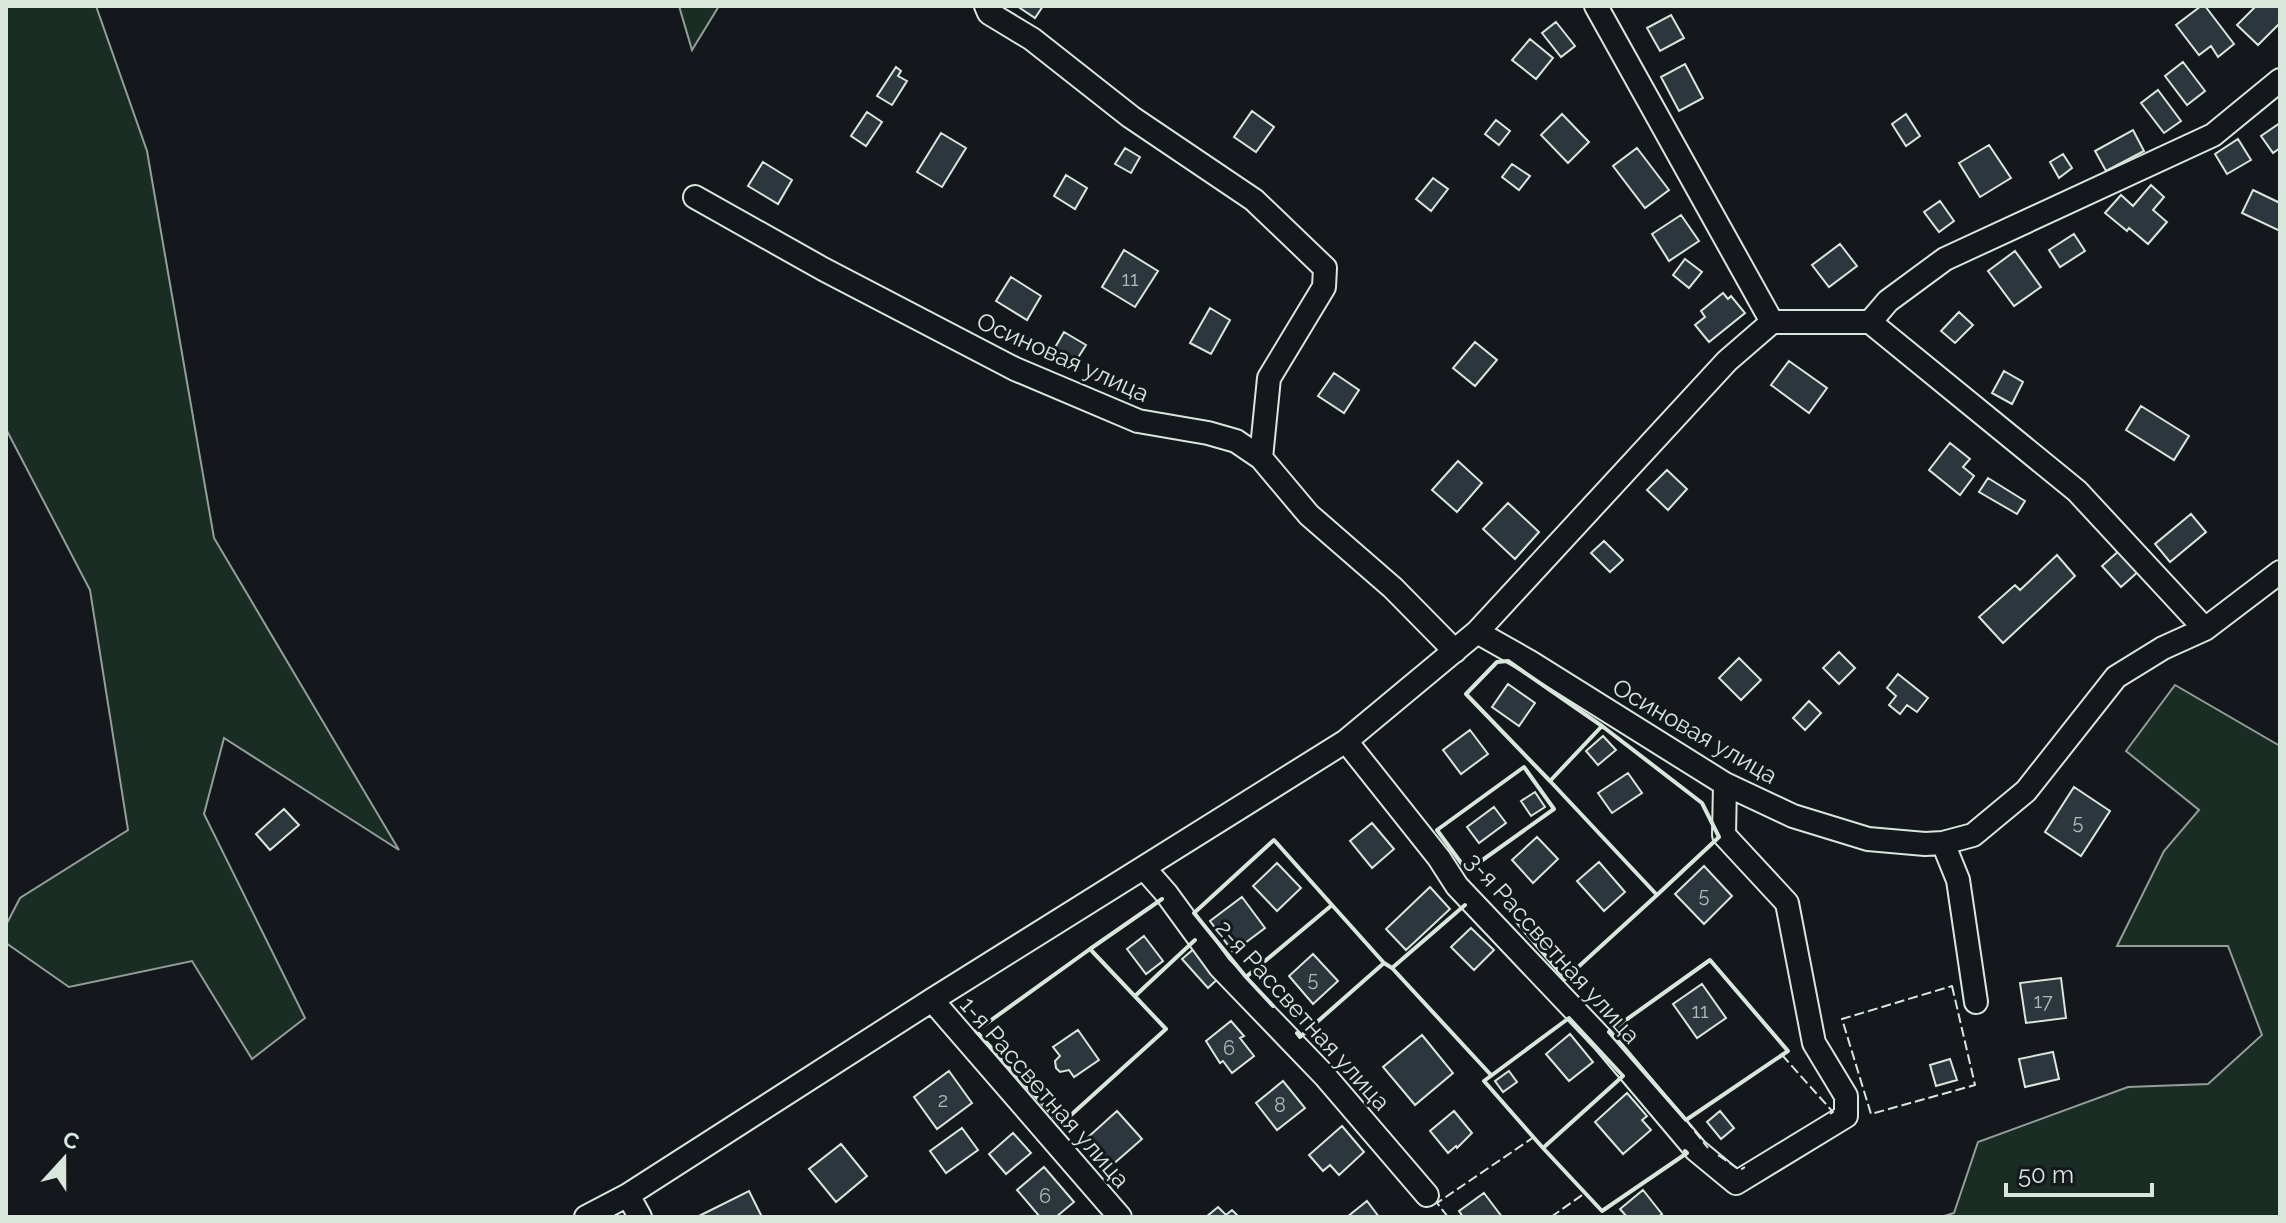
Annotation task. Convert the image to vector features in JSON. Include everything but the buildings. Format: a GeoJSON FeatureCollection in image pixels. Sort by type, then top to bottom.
{"type":"FeatureCollection","features":[{"type":"Feature","properties":{"kind":"street"},"geometry":{"type":"LineString","coordinates":[[986,6],[989,13],[1032,39],[1131,117],[1254,200],[1325,268],[1324,287],[1269,378],[1261,458]]}},
{"type":"Feature","properties":{"kind":"street"},"geometry":{"type":"LineString","coordinates":[[1596,6],[1772,322]]}},
{"type":"Feature","properties":{"kind":"street"},"geometry":{"type":"LineString","coordinates":[[1870,322],[1888,301],[1945,259],[2213,135],[2280,80]]}},
{"type":"Feature","properties":{"kind":"street","name":"Осиновая улица"},"geometry":{"type":"LineString","coordinates":[[695,197],[823,269],[1015,369],[1138,421],[1236,441],[1261,458],[1309,515],[1393,588],[1455,651]]}},
{"type":"Feature","properties":{"kind":"street"},"geometry":{"type":"LineString","coordinates":[[586,1217],[628,1195],[1346,741],[1477,632],[1727,361],[1772,322],[1870,322],[2077,491],[2205,629]]}},
{"type":"Feature","properties":{"kind":"street","name":"Осиновая улица"},"geometry":{"type":"LineString","coordinates":[[1477,632],[1725,784],[1793,816],[1868,839],[1943,843],[1973,835],[2026,791],[2116,677],[2163,648],[2205,629],[2280,572]]}},
{"type":"Feature","properties":{"kind":"street","name":"3-я Рассветная улица"},"geometry":{"type":"LineString","coordinates":[[1346,741],[1439,858],[1457,886],[1604,1041],[1696,1150],[1736,1183],[1846,1116],[1846,1096],[1814,1043],[1787,903],[1724,835],[1725,784]]}},
{"type":"Feature","properties":{"kind":"street"},"geometry":{"type":"LineString","coordinates":[[1943,843],[1958,880],[1976,1002]]}},
{"type":"Feature","properties":{"kind":"street","name":"2-я Рассветная улица"},"geometry":{"type":"LineString","coordinates":[[1144,868],[1220,967],[1325,1076],[1427,1195]]}},
{"type":"Feature","properties":{"kind":"street","name":"1-я Рассветная улица"},"geometry":{"type":"LineString","coordinates":[[932,1000],[1120,1217]]}},
{"type":"Feature","properties":{"kind":"street"},"geometry":{"type":"LineString","coordinates":[[628,1195],[640,1217]]}},
{"type":"Feature","properties":{"kind":"green space"},"geometry":{"type":"Polygon","coordinates":[[[6,6],[96,6],[147,151],[214,538],[399,850],[224,738],[204,814],[305,1018],[252,1059],[192,961],[69,987],[6,943],[6,925],[20,898],[128,830],[90,590],[6,429],[6,6]]]}},
{"type":"Feature","properties":{"kind":"green space"},"geometry":{"type":"Polygon","coordinates":[[[679,6],[719,6],[692,50],[679,6]]]}},
{"type":"Feature","properties":{"kind":"green space"},"geometry":{"type":"Polygon","coordinates":[[[2175,685],[2280,746],[2280,1217],[1941,1217],[1954,1213],[1978,1142],[2128,1087],[2208,1084],[2262,1035],[2228,946],[2117,946],[2164,851],[2199,810],[2126,751],[2175,685]]]}},
{"type":"Feature","properties":{"kind":"fence"},"geometry":{"type":"LineString","coordinates":[[1952,986],[1975,1085],[1871,1114],[1842,1019],[1952,986]]}},
{"type":"Feature","properties":{"kind":"fence"},"geometry":{"type":"LineString","coordinates":[[1782,1055],[1833,1112],[1830,1114]]}},
{"type":"Feature","properties":{"kind":"fence"},"geometry":{"type":"LineString","coordinates":[[1686,1120],[1708,1148]]}},
{"type":"Feature","properties":{"kind":"fence"},"geometry":{"type":"LineString","coordinates":[[1448,1217],[1437,1203],[1534,1137]]}},
{"type":"Feature","properties":{"kind":"fence"},"geometry":{"type":"LineString","coordinates":[[1718,1155],[1740,1170],[1745,1167]]}},
{"type":"Feature","properties":{"kind":"fence"},"geometry":{"type":"LineString","coordinates":[[1551,1217],[1585,1193]]}},
{"type":"Feature","properties":{"kind":"wall"},"geometry":{"type":"LineString","coordinates":[[1550,781],[1466,694],[1497,662],[1508,661],[1602,726]]}},
{"type":"Feature","properties":{"kind":"wall"},"geometry":{"type":"LineString","coordinates":[[1602,726],[1702,803],[1719,837],[1657,895],[1550,781],[1602,726]]}},
{"type":"Feature","properties":{"kind":"wall"},"geometry":{"type":"LineString","coordinates":[[1524,767],[1554,809],[1467,871],[1437,830],[1524,767]]}},
{"type":"Feature","properties":{"kind":"wall"},"geometry":{"type":"LineString","coordinates":[[1274,840],[1332,905],[1246,977],[1194,913],[1274,840]]}},
{"type":"Feature","properties":{"kind":"wall"},"geometry":{"type":"LineString","coordinates":[[1518,923],[1565,979],[1657,895]]}},
{"type":"Feature","properties":{"kind":"wall"},"geometry":{"type":"LineString","coordinates":[[1090,949],[1162,899]]}},
{"type":"Feature","properties":{"kind":"wall"},"geometry":{"type":"LineString","coordinates":[[1297,1033],[1300,1037],[1384,963],[1332,905]]}},
{"type":"Feature","properties":{"kind":"wall"},"geometry":{"type":"LineString","coordinates":[[1392,968],[1465,905]]}},
{"type":"Feature","properties":{"kind":"wall"},"geometry":{"type":"LineString","coordinates":[[1135,996],[1195,940]]}},
{"type":"Feature","properties":{"kind":"wall"},"geometry":{"type":"LineString","coordinates":[[1090,949],[1166,1029],[1061,1124],[976,1031],[1090,949]]}},
{"type":"Feature","properties":{"kind":"wall"},"geometry":{"type":"LineString","coordinates":[[1710,960],[1788,1051],[1686,1120],[1609,1032],[1710,960]]}},
{"type":"Feature","properties":{"kind":"wall"},"geometry":{"type":"LineString","coordinates":[[1384,963],[1491,1075]]}},
{"type":"Feature","properties":{"kind":"wall"},"geometry":{"type":"LineString","coordinates":[[1246,977],[1273,1006]]}},
{"type":"Feature","properties":{"kind":"wall"},"geometry":{"type":"LineString","coordinates":[[1569,1018],[1623,1076],[1543,1148],[1484,1081],[1569,1018]]}},
{"type":"Feature","properties":{"kind":"wall"},"geometry":{"type":"LineString","coordinates":[[1543,1148],[1602,1211],[1687,1153],[1685,1151]]}}]}
